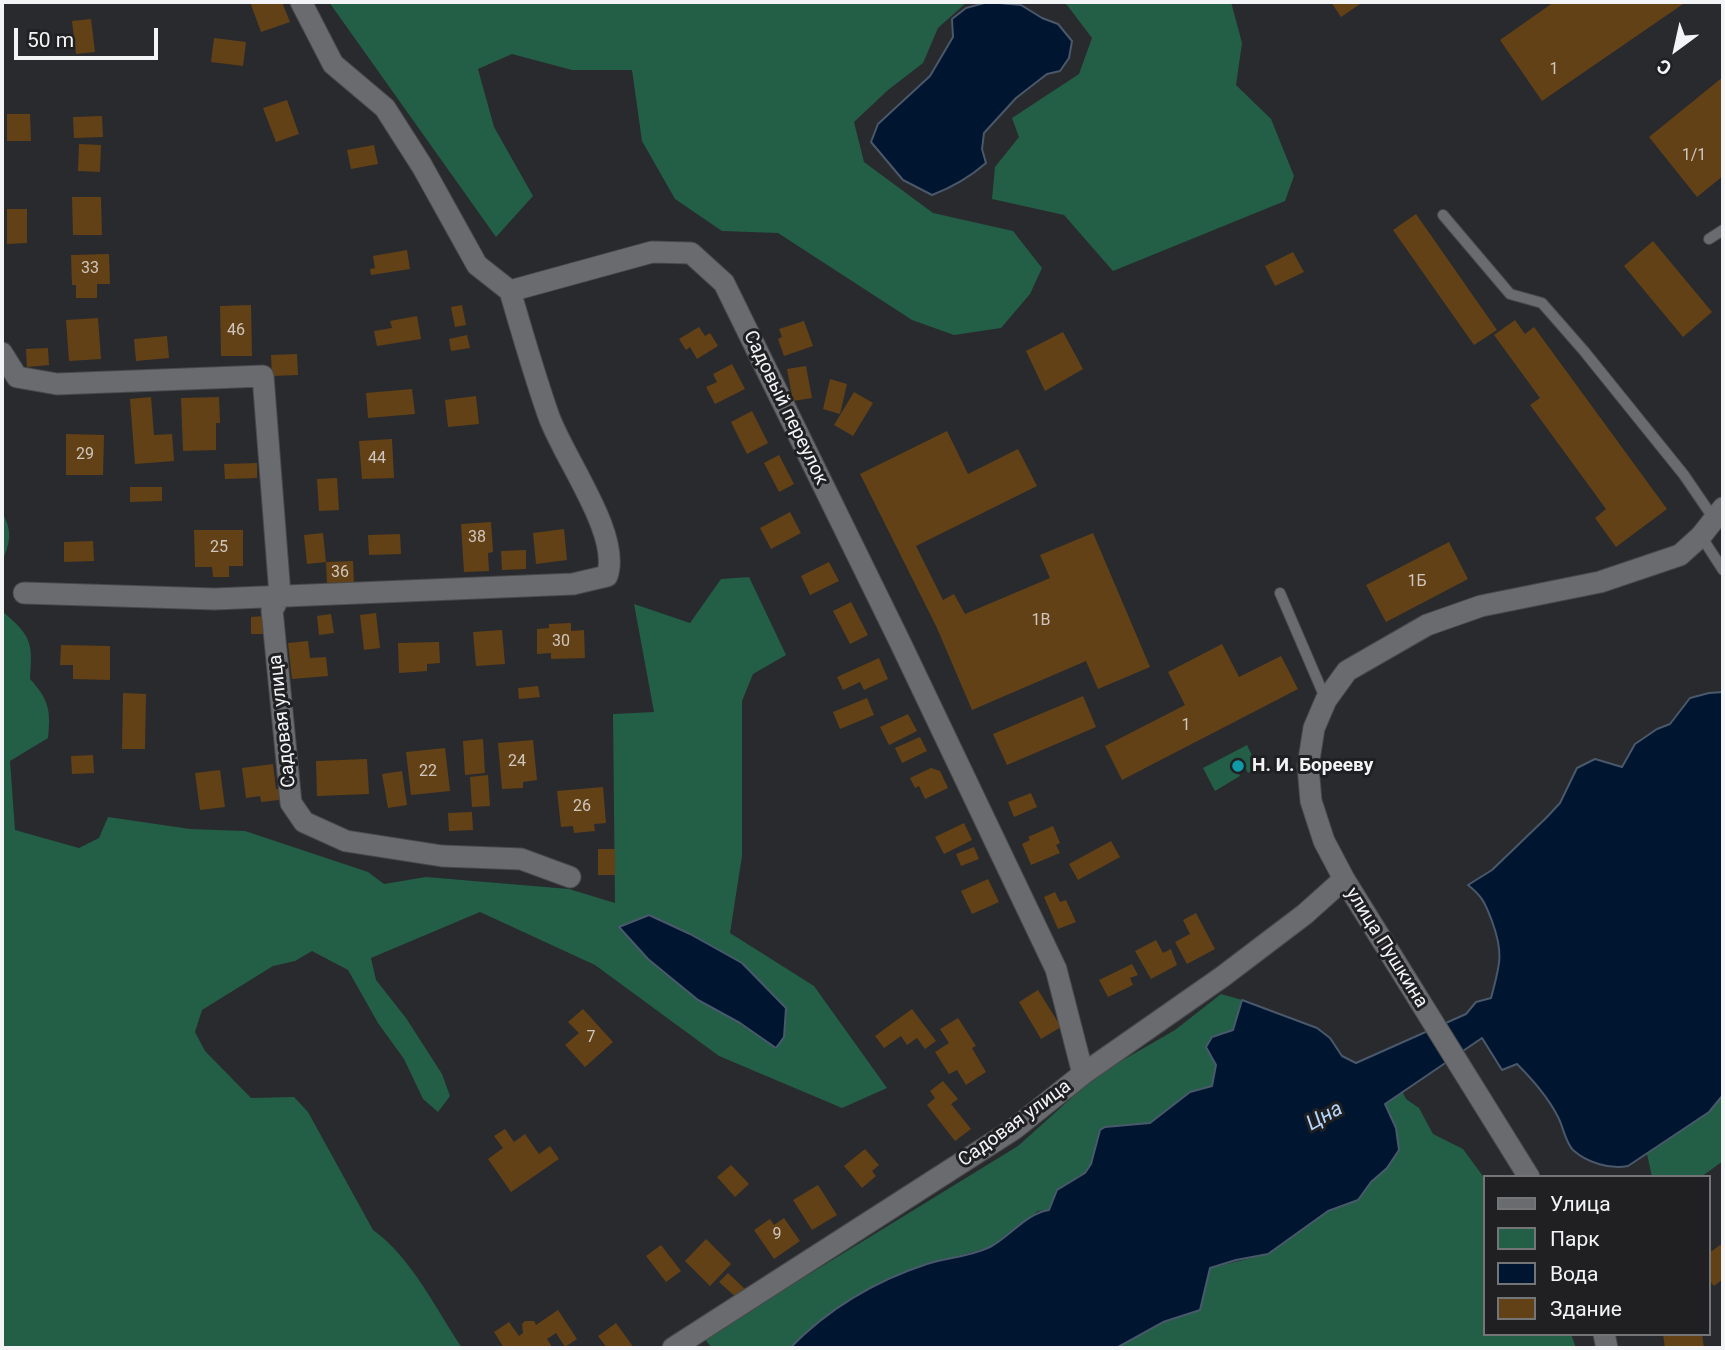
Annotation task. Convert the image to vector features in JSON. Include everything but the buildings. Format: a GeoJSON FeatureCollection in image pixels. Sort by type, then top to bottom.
{"type":"FeatureCollection","features":[{"type":"Feature","properties":{"kind":"street"},"geometry":{"type":"LineString","coordinates":[[24,593],[215,599],[573,584],[607,576],[611,564],[605,533],[549,417],[510,291],[478,265],[422,166],[385,108],[333,64],[301,2]]}},
{"type":"Feature","properties":{"kind":"street","name":"Садовый переулок"},"geometry":{"type":"LineString","coordinates":[[510,291],[652,252],[691,253],[724,283],[899,640],[1056,970],[1083,1074]]}},
{"type":"Feature","properties":{"kind":"street","name":"Садовая улица"},"geometry":{"type":"LineString","coordinates":[[2,353],[17,377],[58,384],[263,376],[280,595],[272,611],[291,803],[304,822],[346,841],[442,856],[521,859],[570,877]]}},
{"type":"Feature","properties":{"kind":"street","name":"улица Пушкина"},"geometry":{"type":"LineString","coordinates":[[1528,1175],[1344,879],[1324,841],[1311,801],[1308,766],[1314,728],[1326,700],[1347,671],[1427,625],[1481,606],[1600,582],[1680,555],[1713,521]]}},
{"type":"Feature","properties":{"kind":"street","name":"Садовая улица"},"geometry":{"type":"LineString","coordinates":[[673,1348],[1014,1129],[1083,1074],[1222,977],[1305,914],[1344,879]]}},
{"type":"Feature","properties":{"kind":"lane"},"geometry":{"type":"LineString","coordinates":[[1443,215],[1510,294],[1542,303],[1684,475],[1713,521],[1723,570]]}},
{"type":"Feature","properties":{"kind":"lane"},"geometry":{"type":"LineString","coordinates":[[1709,239],[1723,230]]}},
{"type":"Feature","properties":{"kind":"lane"},"geometry":{"type":"LineString","coordinates":[[1280,593],[1326,700]]}},
{"type":"Feature","properties":{"kind":"green space"},"geometry":{"type":"Polygon","coordinates":[[[329,2],[967,2],[938,28],[923,63],[888,90],[854,122],[864,162],[933,213],[1013,231],[1042,268],[1030,294],[1001,328],[954,335],[912,320],[778,233],[722,231],[675,199],[642,141],[632,70],[572,70],[512,54],[478,69],[494,127],[533,196],[496,237],[329,2]]]}},
{"type":"Feature","properties":{"kind":"green space"},"geometry":{"type":"Polygon","coordinates":[[[1061,2],[1231,2],[1242,43],[1236,85],[1271,119],[1294,176],[1285,201],[1113,271],[1064,215],[992,199],[995,167],[1019,137],[1012,118],[1079,74],[1092,38],[1067,5],[1061,2]]]}},
{"type":"Feature","properties":{"kind":"green space"},"geometry":{"type":"Polygon","coordinates":[[[2,512],[8,525],[9,537],[2,562],[2,512]]]}},
{"type":"Feature","properties":{"kind":"green space"},"geometry":{"type":"Polygon","coordinates":[[[749,577],[786,655],[753,674],[742,701],[742,856],[730,933],[814,986],[887,1088],[842,1108],[719,1056],[595,965],[480,912],[371,958],[376,980],[406,1018],[442,1074],[450,1096],[438,1112],[423,1099],[404,1059],[378,1023],[348,970],[312,951],[295,961],[273,966],[202,1010],[195,1032],[205,1051],[251,1098],[294,1097],[308,1112],[373,1230],[387,1241],[411,1269],[462,1348],[2,1348],[2,611],[28,640],[31,656],[30,679],[45,700],[49,720],[48,738],[10,761],[15,830],[79,848],[99,838],[108,817],[190,829],[245,831],[368,872],[384,884],[426,877],[569,889],[615,903],[613,714],[654,712],[634,604],[690,623],[721,579],[749,577]],[[648,959],[698,1000],[740,1023],[775,1047],[648,959]]]}},
{"type":"Feature","properties":{"kind":"green space"},"geometry":{"type":"Polygon","coordinates":[[[1247,745],[1258,768],[1248,773],[1241,760],[1234,764],[1240,776],[1215,791],[1203,768],[1247,745]]]}},
{"type":"Feature","properties":{"kind":"green space"},"geometry":{"type":"Polygon","coordinates":[[[1221,994],[1242,1000],[1233,1031],[1212,1037],[1216,1065],[1212,1086],[1190,1092],[1150,1123],[1105,1127],[1100,1131],[1091,1164],[1085,1173],[1057,1190],[1049,1210],[1038,1211],[990,1247],[925,1265],[806,1332],[790,1348],[712,1348],[703,1337],[1018,1146],[1097,1075],[1175,1030],[1221,994]]]}},
{"type":"Feature","properties":{"kind":"green space"},"geometry":{"type":"Polygon","coordinates":[[[1402,1091],[1406,1099],[1419,1108],[1433,1134],[1463,1149],[1484,1178],[1484,1336],[1572,1336],[1576,1348],[1116,1348],[1163,1322],[1200,1310],[1210,1268],[1268,1254],[1328,1211],[1358,1200],[1371,1182],[1387,1168],[1396,1128],[1385,1104],[1402,1091]]]}},
{"type":"Feature","properties":{"kind":"green space"},"geometry":{"type":"Polygon","coordinates":[[[1723,1095],[1723,1161],[1704,1175],[1652,1175],[1647,1154],[1709,1112],[1723,1095]]]}},
{"type":"Feature","properties":{"kind":"water"},"geometry":{"type":"Polygon","coordinates":[[[988,2],[1021,5],[1058,24],[1072,41],[1069,58],[1060,71],[1047,74],[1016,98],[984,133],[982,149],[986,163],[961,181],[932,195],[903,180],[871,142],[878,124],[930,76],[953,37],[952,19],[966,8],[988,2]]]}},
{"type":"Feature","properties":{"kind":"water","name":"Цна"},"geometry":{"type":"Polygon","coordinates":[[[1723,692],[1723,1095],[1709,1112],[1628,1166],[1599,1164],[1573,1150],[1557,1115],[1539,1088],[1517,1064],[1502,1070],[1482,1038],[1385,1104],[1396,1128],[1399,1150],[1387,1168],[1371,1182],[1358,1200],[1328,1211],[1268,1254],[1210,1268],[1200,1310],[1163,1322],[1116,1348],[790,1348],[836,1309],[871,1288],[927,1264],[990,1247],[1025,1221],[1049,1210],[1057,1190],[1085,1173],[1091,1164],[1100,1130],[1105,1127],[1150,1123],[1190,1092],[1212,1086],[1216,1065],[1206,1047],[1212,1037],[1233,1030],[1242,1000],[1317,1028],[1330,1038],[1342,1056],[1356,1063],[1466,1014],[1476,1002],[1491,998],[1498,967],[1498,942],[1485,905],[1468,885],[1492,870],[1560,803],[1577,768],[1595,759],[1622,767],[1635,744],[1657,729],[1670,724],[1690,698],[1723,692]]]}},
{"type":"Feature","properties":{"kind":"water"},"geometry":{"type":"Polygon","coordinates":[[[649,915],[742,963],[786,1008],[784,1037],[776,1048],[740,1023],[698,1000],[648,959],[619,927],[649,915]]]}},
{"type":"Feature","properties":{"kind":"place","name":"Н. И. Борееву"},"geometry":{"type":"Point","coordinates":[1238,766]}}]}
